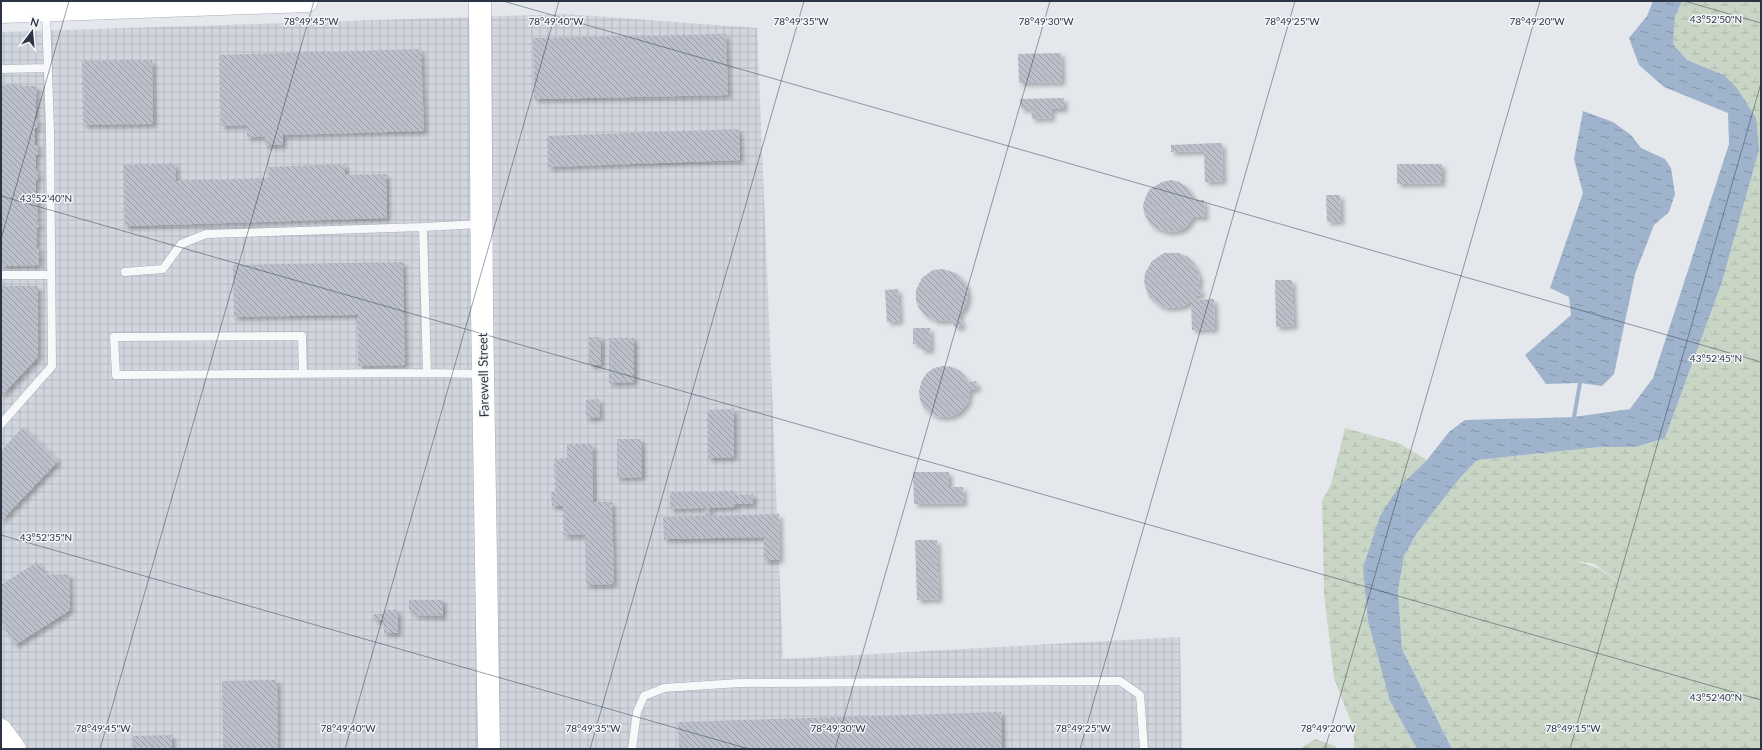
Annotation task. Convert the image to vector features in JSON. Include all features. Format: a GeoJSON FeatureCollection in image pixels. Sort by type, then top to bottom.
{"type":"FeatureCollection","features":[{"type":"Feature","properties":{"kind":"street"},"geometry":{"type":"LineString","coordinates":[[2,9],[46,11],[307,1]]}},
{"type":"Feature","properties":{"kind":"street","name":"Farewell Street"},"geometry":{"type":"LineString","coordinates":[[480,1],[481,224],[489,749]]}},
{"type":"Feature","properties":{"kind":"street"},"geometry":{"type":"LineString","coordinates":[[1,730],[15,749]]}},
{"type":"Feature","properties":{"kind":"lane"},"geometry":{"type":"LineString","coordinates":[[1,424],[52,366],[46,11]]}},
{"type":"Feature","properties":{"kind":"lane"},"geometry":{"type":"LineString","coordinates":[[1,69],[48,68]]}},
{"type":"Feature","properties":{"kind":"lane"},"geometry":{"type":"LineString","coordinates":[[125,272],[163,269],[181,244],[206,234],[481,224]]}},
{"type":"Feature","properties":{"kind":"lane"},"geometry":{"type":"LineString","coordinates":[[423,227],[427,373]]}},
{"type":"Feature","properties":{"kind":"lane"},"geometry":{"type":"LineString","coordinates":[[1,275],[51,274]]}},
{"type":"Feature","properties":{"kind":"lane"},"geometry":{"type":"LineString","coordinates":[[303,374],[302,336],[114,337],[116,375],[483,374]]}},
{"type":"Feature","properties":{"kind":"lane"},"geometry":{"type":"LineString","coordinates":[[632,749],[637,712],[644,696],[664,688],[739,683],[1120,681],[1140,695],[1144,749]]}},
{"type":"Feature","properties":{"kind":"shaded area"},"geometry":{"type":"Polygon","coordinates":[[[566,14],[757,28],[783,659],[1180,637],[1182,749],[1,749],[1,32],[566,14]]]}},
{"type":"Feature","properties":{"kind":"green space"},"geometry":{"type":"Polygon","coordinates":[[[1682,1],[1761,1],[1761,749],[1452,749],[1402,649],[1398,591],[1404,556],[1417,533],[1459,479],[1477,460],[1600,447],[1636,447],[1665,438],[1722,282],[1759,150],[1724,75],[1687,60],[1673,44],[1675,17],[1682,1]],[[1576,561],[1600,569],[1634,594],[1595,564],[1576,561]]]}},
{"type":"Feature","properties":{"kind":"green space"},"geometry":{"type":"Polygon","coordinates":[[[1345,428],[1399,443],[1427,460],[1398,488],[1390,701],[1417,749],[1354,749],[1354,730],[1334,678],[1324,593],[1322,501],[1331,484],[1345,428]]]}},
{"type":"Feature","properties":{"kind":"green space"},"geometry":{"type":"Polygon","coordinates":[[[1315,739],[1335,746],[1337,749],[1300,749],[1315,739]]]}},
{"type":"Feature","properties":{"kind":"water"},"geometry":{"type":"Polygon","coordinates":[[[1653,1],[1682,1],[1675,17],[1673,44],[1687,60],[1724,75],[1736,87],[1756,118],[1759,150],[1722,282],[1665,438],[1636,447],[1600,447],[1477,460],[1459,479],[1417,533],[1404,556],[1398,591],[1402,649],[1452,749],[1417,749],[1390,701],[1368,621],[1363,568],[1380,516],[1398,488],[1427,460],[1449,432],[1465,420],[1574,417],[1630,409],[1653,378],[1729,144],[1728,113],[1664,87],[1639,65],[1629,38],[1647,16],[1653,1]]]}},
{"type":"Feature","properties":{"kind":"water"},"geometry":{"type":"Polygon","coordinates":[[[1583,111],[1613,122],[1631,135],[1641,148],[1665,159],[1671,168],[1675,194],[1669,212],[1654,225],[1635,274],[1614,374],[1602,386],[1580,383],[1546,384],[1525,355],[1571,315],[1569,297],[1550,288],[1583,193],[1574,159],[1583,111]]]}},
{"type":"Feature","properties":{"kind":"building"},"geometry":{"type":"Polygon","coordinates":[[[726,34],[728,95],[534,99],[533,38],[726,34]]]}},
{"type":"Feature","properties":{"kind":"building"},"geometry":{"type":"Polygon","coordinates":[[[421,49],[424,131],[283,135],[283,145],[265,145],[265,136],[247,137],[247,125],[221,126],[219,55],[421,49]]]}},
{"type":"Feature","properties":{"kind":"building"},"geometry":{"type":"Polygon","coordinates":[[[1061,53],[1062,82],[1019,83],[1018,54],[1061,53]]]}},
{"type":"Feature","properties":{"kind":"building"},"geometry":{"type":"Polygon","coordinates":[[[152,60],[153,124],[83,125],[82,61],[152,60]]]}},
{"type":"Feature","properties":{"kind":"building"},"geometry":{"type":"Polygon","coordinates":[[[17,83],[17,86],[37,86],[35,119],[37,119],[38,128],[35,128],[35,145],[38,145],[38,155],[36,155],[36,171],[38,171],[38,180],[36,180],[36,196],[38,196],[37,222],[39,222],[39,227],[37,228],[37,249],[39,249],[39,265],[1,266],[1,86],[17,83]]]}},
{"type":"Feature","properties":{"kind":"building"},"geometry":{"type":"Polygon","coordinates":[[[1064,98],[1064,109],[1051,109],[1052,118],[1032,119],[1031,109],[1021,109],[1020,99],[1064,98]]]}},
{"type":"Feature","properties":{"kind":"building"},"geometry":{"type":"Polygon","coordinates":[[[739,129],[740,160],[548,167],[547,136],[739,129]]]}},
{"type":"Feature","properties":{"kind":"building"},"geometry":{"type":"Polygon","coordinates":[[[1222,143],[1223,181],[1205,182],[1204,151],[1171,152],[1171,145],[1222,143]]]}},
{"type":"Feature","properties":{"kind":"building"},"geometry":{"type":"Polygon","coordinates":[[[175,163],[176,181],[269,178],[269,167],[345,164],[345,175],[386,174],[387,218],[125,226],[123,165],[175,163]]]}},
{"type":"Feature","properties":{"kind":"building"},"geometry":{"type":"Polygon","coordinates":[[[1397,164],[1442,164],[1442,183],[1397,184],[1397,164]]]}},
{"type":"Feature","properties":{"kind":"building"},"geometry":{"type":"Polygon","coordinates":[[[1171,180],[1179,182],[1187,187],[1195,200],[1204,200],[1205,217],[1193,217],[1186,227],[1178,231],[1169,232],[1157,229],[1150,224],[1144,213],[1143,205],[1150,189],[1162,182],[1171,180]]]}},
{"type":"Feature","properties":{"kind":"building"},"geometry":{"type":"Polygon","coordinates":[[[1326,195],[1340,195],[1341,221],[1327,222],[1326,195]]]}},
{"type":"Feature","properties":{"kind":"building"},"geometry":{"type":"Polygon","coordinates":[[[1164,253],[1179,253],[1188,257],[1194,264],[1200,278],[1198,289],[1202,290],[1200,296],[1196,295],[1195,297],[1197,300],[1214,299],[1215,329],[1192,330],[1191,301],[1184,306],[1170,308],[1160,306],[1149,297],[1144,283],[1145,273],[1152,261],[1164,253]]]}},
{"type":"Feature","properties":{"kind":"building"},"geometry":{"type":"Polygon","coordinates":[[[403,262],[405,365],[358,366],[357,315],[234,317],[233,265],[403,262]]]}},
{"type":"Feature","properties":{"kind":"building"},"geometry":{"type":"Polygon","coordinates":[[[942,269],[956,273],[967,287],[968,296],[966,305],[959,316],[963,325],[956,328],[951,320],[937,321],[925,315],[919,308],[916,300],[916,290],[922,278],[933,270],[942,269]]]}},
{"type":"Feature","properties":{"kind":"building"},"geometry":{"type":"Polygon","coordinates":[[[1275,280],[1292,280],[1294,326],[1276,327],[1275,280]]]}},
{"type":"Feature","properties":{"kind":"building"},"geometry":{"type":"Polygon","coordinates":[[[1,286],[38,286],[38,357],[1,396],[1,286]]]}},
{"type":"Feature","properties":{"kind":"building"},"geometry":{"type":"Polygon","coordinates":[[[898,289],[900,321],[887,322],[885,290],[898,289]]]}},
{"type":"Feature","properties":{"kind":"building"},"geometry":{"type":"Polygon","coordinates":[[[913,328],[930,328],[931,350],[921,350],[921,344],[913,344],[913,328]]]}},
{"type":"Feature","properties":{"kind":"building"},"geometry":{"type":"Polygon","coordinates":[[[589,337],[601,337],[601,365],[589,365],[589,337]]]}},
{"type":"Feature","properties":{"kind":"building"},"geometry":{"type":"Polygon","coordinates":[[[609,338],[634,338],[634,382],[609,383],[609,338]]]}},
{"type":"Feature","properties":{"kind":"building"},"geometry":{"type":"Polygon","coordinates":[[[943,366],[952,367],[960,371],[969,382],[976,381],[978,388],[970,390],[968,402],[960,412],[952,416],[944,417],[935,416],[924,408],[920,400],[919,391],[922,380],[927,373],[934,368],[943,366]]]}},
{"type":"Feature","properties":{"kind":"building"},"geometry":{"type":"Polygon","coordinates":[[[599,399],[600,417],[586,418],[586,400],[599,399]]]}},
{"type":"Feature","properties":{"kind":"building"},"geometry":{"type":"Polygon","coordinates":[[[734,409],[734,457],[708,458],[707,410],[734,409]]]}},
{"type":"Feature","properties":{"kind":"building"},"geometry":{"type":"Polygon","coordinates":[[[23,427],[58,461],[1,521],[1,451],[23,427]]]}},
{"type":"Feature","properties":{"kind":"building"},"geometry":{"type":"Polygon","coordinates":[[[617,439],[641,439],[642,477],[617,478],[617,439]]]}},
{"type":"Feature","properties":{"kind":"building"},"geometry":{"type":"Polygon","coordinates":[[[567,444],[592,444],[593,502],[612,502],[614,584],[586,585],[585,535],[563,535],[563,506],[552,506],[551,492],[555,492],[554,459],[567,458],[567,444]]]}},
{"type":"Feature","properties":{"kind":"building"},"geometry":{"type":"Polygon","coordinates":[[[913,472],[949,472],[949,487],[963,487],[964,503],[914,504],[913,472]]]}},
{"type":"Feature","properties":{"kind":"building"},"geometry":{"type":"Polygon","coordinates":[[[734,491],[734,495],[753,494],[753,504],[735,504],[735,507],[709,508],[710,516],[779,514],[780,560],[764,560],[764,537],[664,539],[663,517],[706,516],[705,508],[670,509],[670,492],[734,491]]]}},
{"type":"Feature","properties":{"kind":"building"},"geometry":{"type":"Polygon","coordinates":[[[915,540],[937,540],[939,599],[917,600],[915,540]]]}},
{"type":"Feature","properties":{"kind":"building"},"geometry":{"type":"Polygon","coordinates":[[[37,562],[46,575],[69,574],[70,610],[15,645],[1,622],[1,585],[37,562]]]}},
{"type":"Feature","properties":{"kind":"building"},"geometry":{"type":"Polygon","coordinates":[[[409,600],[443,600],[443,616],[415,615],[409,609],[409,600]]]}},
{"type":"Feature","properties":{"kind":"building"},"geometry":{"type":"Polygon","coordinates":[[[384,610],[398,610],[398,633],[384,633],[384,620],[373,620],[374,614],[384,614],[384,610]]]}},
{"type":"Feature","properties":{"kind":"building"},"geometry":{"type":"Polygon","coordinates":[[[277,680],[278,749],[223,749],[222,681],[277,680]]]}},
{"type":"Feature","properties":{"kind":"building"},"geometry":{"type":"Polygon","coordinates":[[[1001,712],[1002,749],[679,749],[678,722],[1001,712]]]}},
{"type":"Feature","properties":{"kind":"building"},"geometry":{"type":"Polygon","coordinates":[[[172,735],[172,749],[133,749],[133,736],[172,735]]]}},
{"type":"Feature","properties":{"kind":"waterway"},"geometry":{"type":"LineString","coordinates":[[1574,417],[1580,383]]}}]}
